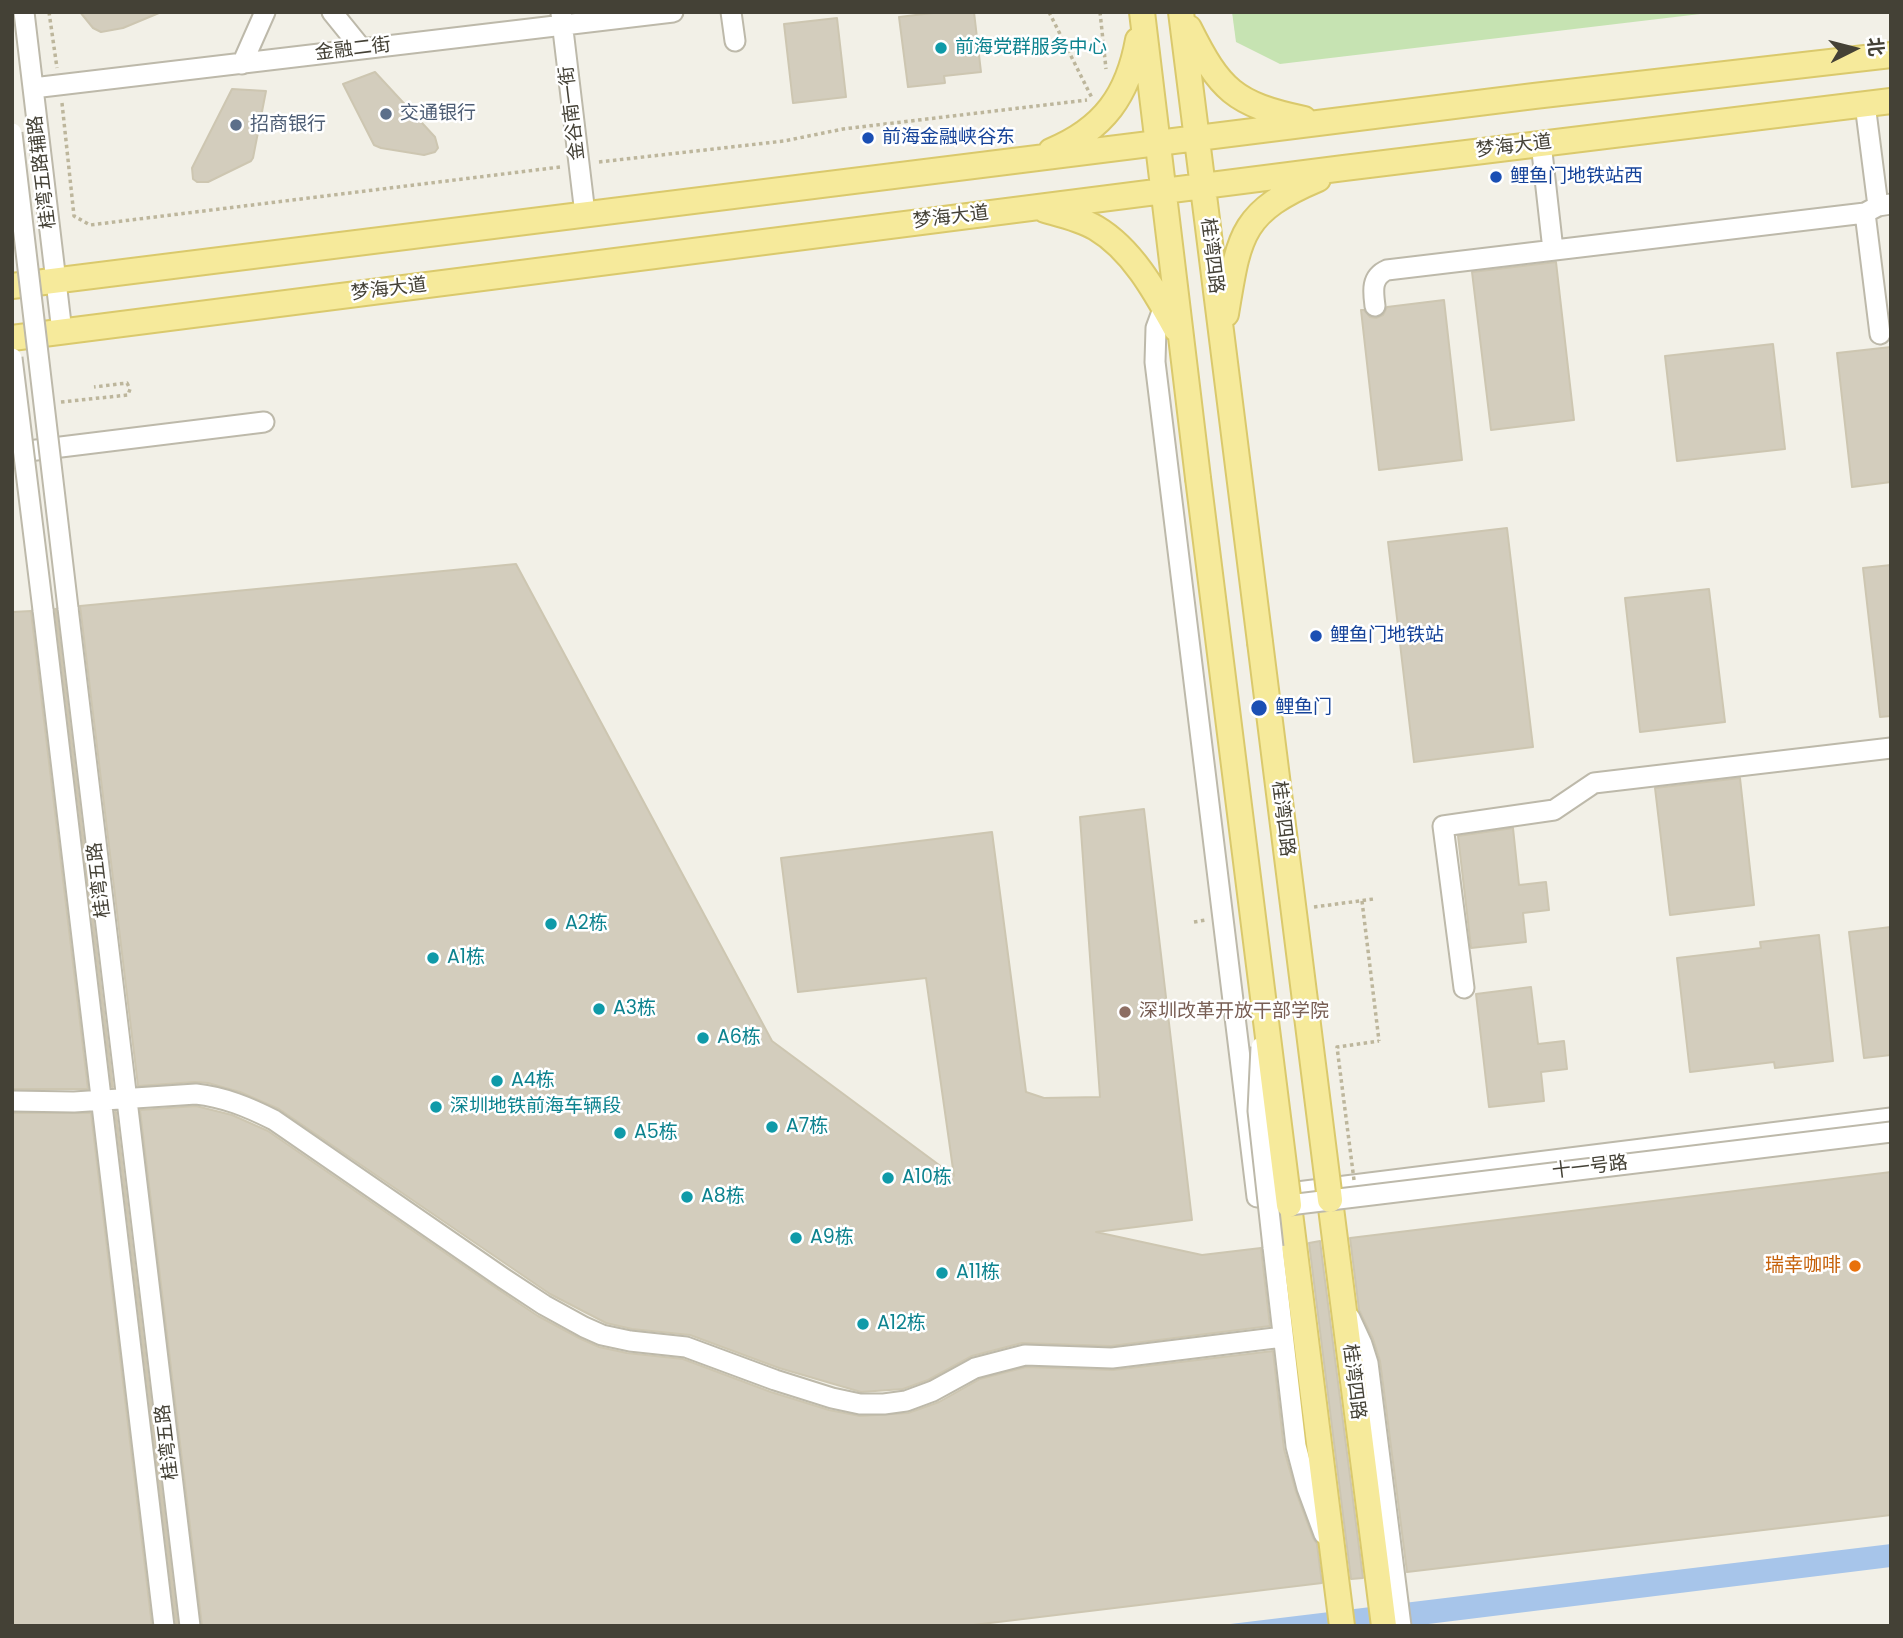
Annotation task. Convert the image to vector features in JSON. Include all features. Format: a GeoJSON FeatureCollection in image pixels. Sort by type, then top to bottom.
{"type":"FeatureCollection","features":[{"type":"Feature","properties":{"kind":"main road"},"geometry":{"type":"LineString","coordinates":[[1182,13],[1213,72],[1232,93],[1268,111],[1322,123]]}},
{"type":"Feature","properties":{"kind":"main road","name":"桂湾四路"},"geometry":{"type":"LineString","coordinates":[[1182,13],[1343,1304],[1386,1575],[1384,1626]]}},
{"type":"Feature","properties":{"kind":"main road"},"geometry":{"type":"LineString","coordinates":[[1031,159],[1080,135],[1099,122],[1114,104],[1127,83],[1134,61],[1142,15]]}},
{"type":"Feature","properties":{"kind":"main road","name":"桂湾四路"},"geometry":{"type":"LineString","coordinates":[[1142,15],[1263,997],[1279,1207],[1342,1626]]}},
{"type":"Feature","properties":{"kind":"main road"},"geometry":{"type":"LineString","coordinates":[[12,286],[1196,138],[1891,55]]}},
{"type":"Feature","properties":{"kind":"main road","name":"梦海大道"},"geometry":{"type":"LineString","coordinates":[[12,338],[1541,143],[1891,101]]}},
{"type":"Feature","properties":{"kind":"main road"},"geometry":{"type":"LineString","coordinates":[[1222,339],[1235,264],[1251,221],[1270,203],[1293,189],[1344,168]]}},
{"type":"Feature","properties":{"kind":"main road"},"geometry":{"type":"LineString","coordinates":[[1037,207],[1078,220],[1108,236],[1133,262],[1163,306],[1181,339]]}},
{"type":"Feature","properties":{"kind":"street","name":"桂湾五路辅路"},"geometry":{"type":"LineString","coordinates":[[24,12],[62,332]]}},
{"type":"Feature","properties":{"kind":"street"},"geometry":{"type":"LineString","coordinates":[[242,64],[265,12]]}},
{"type":"Feature","properties":{"kind":"street"},"geometry":{"type":"LineString","coordinates":[[332,12],[362,49]]}},
{"type":"Feature","properties":{"kind":"street","name":"金融二街"},"geometry":{"type":"LineString","coordinates":[[33,88],[362,49],[561,19],[673,12]]}},
{"type":"Feature","properties":{"kind":"street"},"geometry":{"type":"LineString","coordinates":[[731,12],[735,41]]}},
{"type":"Feature","properties":{"kind":"street","name":"金谷南一街"},"geometry":{"type":"LineString","coordinates":[[561,19],[584,214]]}},
{"type":"Feature","properties":{"kind":"street"},"geometry":{"type":"LineString","coordinates":[[1865,104],[1878,208],[1880,334]]}},
{"type":"Feature","properties":{"kind":"street","name":"桂湾五路"},"geometry":{"type":"LineString","coordinates":[[12,133],[190,1626]]}},
{"type":"Feature","properties":{"kind":"street"},"geometry":{"type":"LineString","coordinates":[[1541,143],[1553,250]]}},
{"type":"Feature","properties":{"kind":"street"},"geometry":{"type":"LineString","coordinates":[[1375,306],[1375,281],[1377,276],[1387,270],[1878,208]]}},
{"type":"Feature","properties":{"kind":"street"},"geometry":{"type":"LineString","coordinates":[[1174,281],[1156,328],[1155,362],[1257,1197],[1891,1118]]}},
{"type":"Feature","properties":{"kind":"street","name":"桂湾五路"},"geometry":{"type":"LineString","coordinates":[[12,358],[164,1626]]}},
{"type":"Feature","properties":{"kind":"street"},"geometry":{"type":"LineString","coordinates":[[12,453],[264,422]]}},
{"type":"Feature","properties":{"kind":"street"},"geometry":{"type":"LineString","coordinates":[[1464,988],[1443,825],[1554,810],[1594,783],[1891,748]]}},
{"type":"Feature","properties":{"kind":"street"},"geometry":{"type":"LineString","coordinates":[[12,1101],[102,1101],[196,1094],[214,1096],[245,1106],[274,1119],[503,1278],[584,1327],[602,1335],[629,1341],[661,1342],[687,1347],[804,1391],[860,1404],[906,1401],[933,1391],[975,1368],[1025,1355],[1112,1358],[1283,1337]]}},
{"type":"Feature","properties":{"kind":"street","name":"十一号路"},"geometry":{"type":"LineString","coordinates":[[1279,1207],[1891,1132]]}},
{"type":"Feature","properties":{"kind":"street"},"geometry":{"type":"LineString","coordinates":[[1284,1246],[1283,1337],[1296,1446],[1335,1571]]}},
{"type":"Feature","properties":{"kind":"street"},"geometry":{"type":"LineString","coordinates":[[1386,1575],[1401,1626]]}},
{"type":"Feature","properties":{"kind":"path"},"geometry":{"type":"LineString","coordinates":[[49,12],[74,216],[90,225],[784,141],[843,129],[1076,102],[1090,100],[1100,87]]}},
{"type":"Feature","properties":{"kind":"path"},"geometry":{"type":"LineString","coordinates":[[1049,12],[1092,97]]}},
{"type":"Feature","properties":{"kind":"path"},"geometry":{"type":"LineString","coordinates":[[1100,12],[1107,77]]}},
{"type":"Feature","properties":{"kind":"path"},"geometry":{"type":"LineString","coordinates":[[44,404],[128,395],[130,389],[127,383],[94,387]]}},
{"type":"Feature","properties":{"kind":"path"},"geometry":{"type":"LineString","coordinates":[[1356,1197],[1337,1047],[1379,1041],[1362,900]]}},
{"type":"Feature","properties":{"kind":"green space"},"geometry":{"type":"Polygon","coordinates":[[[1232,12],[1717,12],[1280,64],[1236,42],[1232,12]]]}},
{"type":"Feature","properties":{"kind":"water"},"geometry":{"type":"Polygon","coordinates":[[[1891,1544],[1891,1567],[1412,1626],[1214,1626],[1891,1544]]]}},
{"type":"Feature","properties":{"kind":"building"},"geometry":{"type":"Polygon","coordinates":[[[80,12],[159,13],[123,28],[101,32],[93,28],[80,12]]]}},
{"type":"Feature","properties":{"kind":"building"},"geometry":{"type":"Polygon","coordinates":[[[941,12],[974,12],[981,72],[944,76],[945,83],[908,87],[899,17],[941,12]]]}},
{"type":"Feature","properties":{"kind":"building"},"geometry":{"type":"Polygon","coordinates":[[[837,18],[846,97],[793,103],[784,24],[837,18]]]}},
{"type":"Feature","properties":{"kind":"building","name":"交通银行"},"geometry":{"type":"Polygon","coordinates":[[[375,72],[435,137],[438,148],[435,152],[424,155],[374,145],[343,84],[375,72]]]}},
{"type":"Feature","properties":{"kind":"building","name":"招商银行"},"geometry":{"type":"Polygon","coordinates":[[[232,89],[266,91],[253,158],[208,182],[197,182],[193,179],[192,168],[232,89]]]}},
{"type":"Feature","properties":{"kind":"building"},"geometry":{"type":"Polygon","coordinates":[[[1556,262],[1574,420],[1491,430],[1472,272],[1556,262]]]}},
{"type":"Feature","properties":{"kind":"building"},"geometry":{"type":"Polygon","coordinates":[[[1444,300],[1462,460],[1379,470],[1361,310],[1376,318],[1383,315],[1387,307],[1444,300]]]}},
{"type":"Feature","properties":{"kind":"building"},"geometry":{"type":"Polygon","coordinates":[[[1773,344],[1785,449],[1677,461],[1665,356],[1773,344]]]}},
{"type":"Feature","properties":{"kind":"building"},"geometry":{"type":"Polygon","coordinates":[[[1891,347],[1891,482],[1852,487],[1837,353],[1891,347]]]}},
{"type":"Feature","properties":{"kind":"building"},"geometry":{"type":"Polygon","coordinates":[[[1507,528],[1533,747],[1414,762],[1388,542],[1507,528]]]}},
{"type":"Feature","properties":{"kind":"building"},"geometry":{"type":"Polygon","coordinates":[[[516,564],[772,1041],[954,1176],[926,978],[798,992],[781,858],[992,832],[1026,1092],[1044,1098],[1100,1097],[1080,817],[1144,809],[1192,1220],[1096,1232],[1202,1255],[1261,1248],[1270,1326],[1111,1346],[1022,1343],[972,1356],[928,1380],[903,1389],[861,1392],[779,1368],[690,1335],[632,1329],[606,1323],[550,1294],[279,1109],[240,1092],[208,1083],[138,1086],[80,606],[516,564]]]}},
{"type":"Feature","properties":{"kind":"building"},"geometry":{"type":"Polygon","coordinates":[[[1891,565],[1891,716],[1880,717],[1863,568],[1891,565]]]}},
{"type":"Feature","properties":{"kind":"building"},"geometry":{"type":"Polygon","coordinates":[[[1709,589],[1725,722],[1640,732],[1625,598],[1709,589]]]}},
{"type":"Feature","properties":{"kind":"building"},"geometry":{"type":"Polygon","coordinates":[[[56,609],[113,1087],[112,1087],[56,609]]]}},
{"type":"Feature","properties":{"kind":"building"},"geometry":{"type":"Polygon","coordinates":[[[31,611],[88,1089],[12,1089],[12,612],[31,611]]]}},
{"type":"Feature","properties":{"kind":"building"},"geometry":{"type":"Polygon","coordinates":[[[1740,778],[1754,905],[1670,915],[1655,788],[1740,778]]]}},
{"type":"Feature","properties":{"kind":"building"},"geometry":{"type":"Polygon","coordinates":[[[1513,828],[1519,885],[1546,882],[1549,910],[1523,913],[1526,942],[1471,948],[1458,836],[1513,828]]]}},
{"type":"Feature","properties":{"kind":"building"},"geometry":{"type":"Polygon","coordinates":[[[1891,927],[1891,1055],[1864,1058],[1849,932],[1891,927]]]}},
{"type":"Feature","properties":{"kind":"building"},"geometry":{"type":"Polygon","coordinates":[[[1819,935],[1833,1061],[1775,1068],[1774,1062],[1690,1072],[1677,958],[1761,948],[1760,942],[1819,935]]]}},
{"type":"Feature","properties":{"kind":"building"},"geometry":{"type":"Polygon","coordinates":[[[1531,987],[1538,1044],[1564,1041],[1567,1069],[1541,1072],[1544,1101],[1489,1107],[1476,994],[1531,987]]]}},
{"type":"Feature","properties":{"kind":"building"},"geometry":{"type":"Polygon","coordinates":[[[196,1106],[232,1115],[268,1131],[538,1316],[579,1338],[599,1347],[627,1353],[683,1359],[771,1392],[829,1410],[860,1416],[908,1413],[939,1402],[980,1379],[1026,1367],[1113,1370],[1273,1351],[1284,1449],[1296,1492],[1317,1544],[1322,1583],[965,1626],[202,1626],[140,1110],[196,1106]]]}},
{"type":"Feature","properties":{"kind":"building"},"geometry":{"type":"Polygon","coordinates":[[[116,1112],[178,1626],[176,1626],[116,1112]]]}},
{"type":"Feature","properties":{"kind":"building"},"geometry":{"type":"Polygon","coordinates":[[[12,1113],[91,1113],[152,1626],[12,1626],[12,1113]]]}},
{"type":"Feature","properties":{"kind":"building"},"geometry":{"type":"Polygon","coordinates":[[[1891,1172],[1891,1515],[1407,1572],[1380,1361],[1359,1310],[1350,1238],[1891,1172]]]}},
{"type":"Feature","properties":{"kind":"building"},"geometry":{"type":"Polygon","coordinates":[[[1320,1241],[1363,1578],[1351,1579],[1309,1243],[1320,1241]]]}},
{"type":"Feature","properties":{"kind":"place","name":"前海党群服务中心"},"geometry":{"type":"Point","coordinates":[941,48]}},
{"type":"Feature","properties":{"kind":"place","name":"交通银行"},"geometry":{"type":"Point","coordinates":[386,114]}},
{"type":"Feature","properties":{"kind":"place","name":"招商银行"},"geometry":{"type":"Point","coordinates":[236,125]}},
{"type":"Feature","properties":{"kind":"place","name":"前海金融峡谷东"},"geometry":{"type":"Point","coordinates":[868,138]}},
{"type":"Feature","properties":{"kind":"place","name":"鲤鱼门地铁站西"},"geometry":{"type":"Point","coordinates":[1496,177]}},
{"type":"Feature","properties":{"kind":"place","name":"鲤鱼门地铁站"},"geometry":{"type":"Point","coordinates":[1316,636]}},
{"type":"Feature","properties":{"kind":"place","name":"鲤鱼门"},"geometry":{"type":"Point","coordinates":[1259,708]}},
{"type":"Feature","properties":{"kind":"place","name":"A2栋"},"geometry":{"type":"Point","coordinates":[551,924]}},
{"type":"Feature","properties":{"kind":"place","name":"A1栋"},"geometry":{"type":"Point","coordinates":[433,958]}},
{"type":"Feature","properties":{"kind":"place","name":"A3栋"},"geometry":{"type":"Point","coordinates":[599,1009]}},
{"type":"Feature","properties":{"kind":"place","name":"深圳改革开放干部学院"},"geometry":{"type":"Point","coordinates":[1125,1012]}},
{"type":"Feature","properties":{"kind":"place","name":"A6栋"},"geometry":{"type":"Point","coordinates":[703,1038]}},
{"type":"Feature","properties":{"kind":"place","name":"A4栋"},"geometry":{"type":"Point","coordinates":[497,1081]}},
{"type":"Feature","properties":{"kind":"place","name":"深圳地铁前海车辆段"},"geometry":{"type":"Point","coordinates":[436,1107]}},
{"type":"Feature","properties":{"kind":"place","name":"A7栋"},"geometry":{"type":"Point","coordinates":[772,1127]}},
{"type":"Feature","properties":{"kind":"place","name":"A5栋"},"geometry":{"type":"Point","coordinates":[620,1133]}},
{"type":"Feature","properties":{"kind":"place","name":"A10栋"},"geometry":{"type":"Point","coordinates":[888,1178]}},
{"type":"Feature","properties":{"kind":"place","name":"A8栋"},"geometry":{"type":"Point","coordinates":[687,1197]}},
{"type":"Feature","properties":{"kind":"place","name":"A9栋"},"geometry":{"type":"Point","coordinates":[796,1238]}},
{"type":"Feature","properties":{"kind":"place","name":"瑞幸咖啡"},"geometry":{"type":"Point","coordinates":[1855,1266]}},
{"type":"Feature","properties":{"kind":"place","name":"A11栋"},"geometry":{"type":"Point","coordinates":[942,1273]}},
{"type":"Feature","properties":{"kind":"place","name":"A12栋"},"geometry":{"type":"Point","coordinates":[863,1324]}}]}
